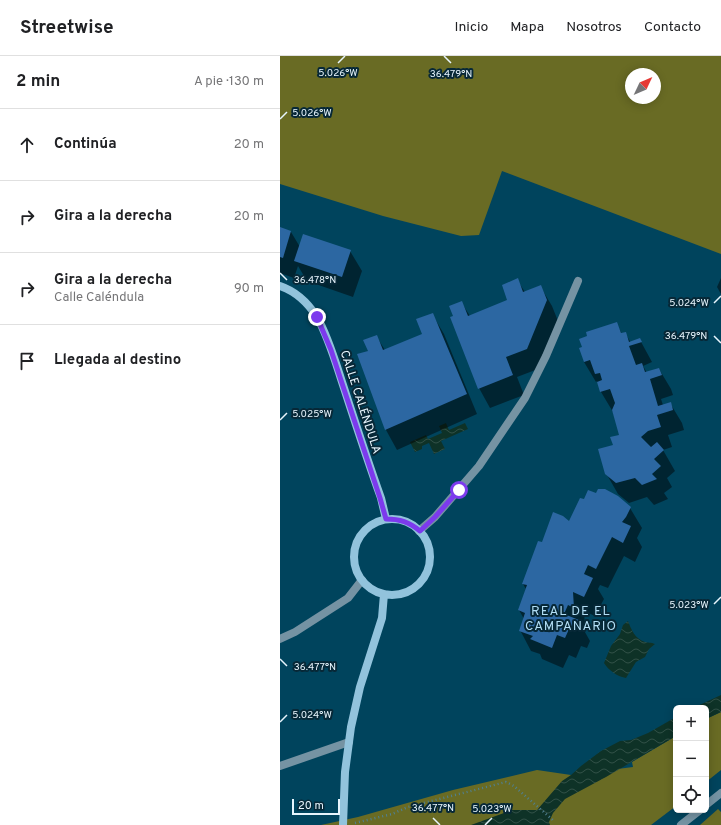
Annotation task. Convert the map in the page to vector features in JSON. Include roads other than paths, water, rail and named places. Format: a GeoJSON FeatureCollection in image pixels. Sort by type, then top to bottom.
{"type":"FeatureCollection","features":[{"type":"Feature","properties":{"kind":"street"},"geometry":{"type":"LineString","coordinates":[[420,531],[435,517],[479,466],[525,398],[546,356],[578,281]]}},
{"type":"Feature","properties":{"kind":"street","name":"CALLE CALÉNDULA"},"geometry":{"type":"LineString","coordinates":[[280,286],[295,293],[303,300],[314,312],[320,325],[331,350],[386,519]]}},
{"type":"Feature","properties":{"kind":"street"},"geometry":{"type":"LineString","coordinates":[[386,519],[395,519],[404,521],[420,531],[429,547],[430,557],[429,567],[420,583],[403,593],[384,594],[368,586],[362,580],[355,564],[354,555],[357,543],[370,526],[386,519]]}},
{"type":"Feature","properties":{"kind":"street"},"geometry":{"type":"LineString","coordinates":[[280,639],[295,632],[348,598],[362,580]]}},
{"type":"Feature","properties":{"kind":"street"},"geometry":{"type":"LineString","coordinates":[[347,824],[345,772],[349,742],[360,687],[382,618],[384,594]]}},
{"type":"Feature","properties":{"kind":"street"},"geometry":{"type":"LineString","coordinates":[[280,766],[349,742]]}},
{"type":"Feature","properties":{"kind":"street"},"geometry":{"type":"LineString","coordinates":[[709,803],[721,793]]}},
{"type":"Feature","properties":{"kind":"street"},"geometry":{"type":"LineString","coordinates":[[681,825],[696,813]]}},
{"type":"Feature","properties":{"kind":"water"},"geometry":{"type":"Polygon","coordinates":[[[446,423],[449,430],[465,423],[468,429],[441,441],[445,449],[434,454],[429,443],[422,446],[422,449],[415,452],[410,442],[426,435],[428,439],[442,433],[439,426],[446,423]]]}},
{"type":"Feature","properties":{"kind":"water"},"geometry":{"type":"Polygon","coordinates":[[[628,621],[632,630],[639,639],[655,644],[649,649],[645,657],[636,662],[626,678],[614,673],[604,663],[611,646],[620,634],[623,625],[628,621]]]}},
{"type":"Feature","properties":{"kind":"water"},"geometry":{"type":"Polygon","coordinates":[[[721,695],[721,712],[709,718],[709,705],[699,705],[721,695]]]}},
{"type":"Feature","properties":{"kind":"water"},"geometry":{"type":"Polygon","coordinates":[[[673,719],[673,738],[565,799],[553,813],[549,822],[550,825],[471,825],[512,810],[537,810],[562,781],[601,751],[620,741],[631,740],[648,733],[673,719]]]}},
{"type":"Feature","properties":{"kind":"district","name":"REAL DE EL CAMPANARIO"},"geometry":{"type":"Point","coordinates":[571,618]}}]}
